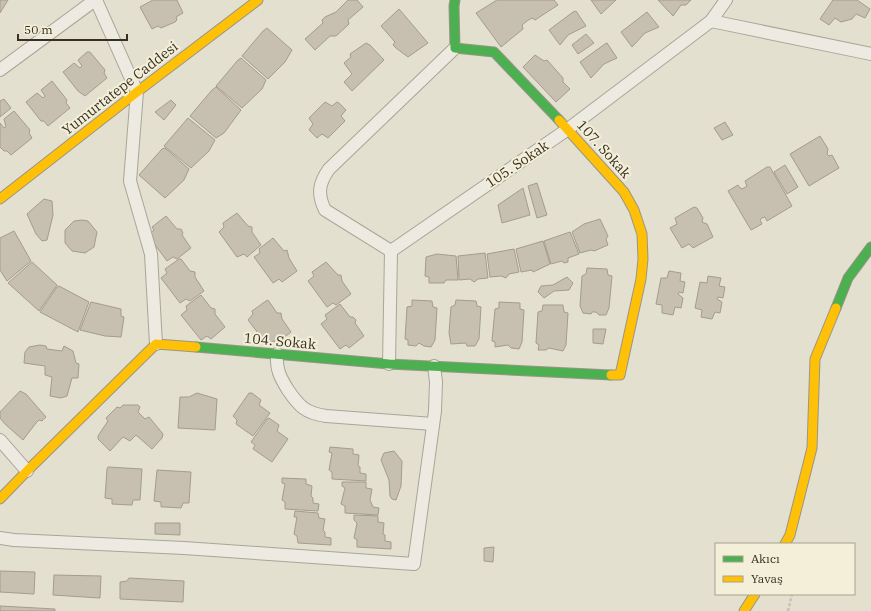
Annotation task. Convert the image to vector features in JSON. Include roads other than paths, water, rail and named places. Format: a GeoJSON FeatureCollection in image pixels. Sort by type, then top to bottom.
{"type":"FeatureCollection","features":[{"type":"Feature","properties":{"kind":"street"},"geometry":{"type":"LineString","coordinates":[[0,70],[96,0],[137,92],[130,181],[151,254],[156,344],[0,499]]}},
{"type":"Feature","properties":{"kind":"street","name":"Yumurtatepe Caddesi"},"geometry":{"type":"LineString","coordinates":[[0,199],[258,0]]}},
{"type":"Feature","properties":{"kind":"street"},"geometry":{"type":"LineString","coordinates":[[389,364],[391,251],[325,210],[321,202],[321,185],[324,176],[330,169],[455,48],[455,0]]}},
{"type":"Feature","properties":{"kind":"street","name":"105. Sokak"},"geometry":{"type":"LineString","coordinates":[[391,251],[568,129],[711,21],[726,0]]}},
{"type":"Feature","properties":{"kind":"street"},"geometry":{"type":"LineString","coordinates":[[711,21],[871,54]]}},
{"type":"Feature","properties":{"kind":"street","name":"107. Sokak"},"geometry":{"type":"LineString","coordinates":[[455,48],[494,52],[568,129],[624,192],[634,210],[642,234],[643,259],[641,279],[620,375]]}},
{"type":"Feature","properties":{"kind":"street"},"geometry":{"type":"LineString","coordinates":[[786,543],[790,535],[812,448],[815,359],[848,278],[871,247]]}},
{"type":"Feature","properties":{"kind":"street","name":"104. Sokak"},"geometry":{"type":"LineString","coordinates":[[156,344],[389,364],[620,375]]}},
{"type":"Feature","properties":{"kind":"street"},"geometry":{"type":"LineString","coordinates":[[277,354],[280,378],[297,402],[308,412],[326,416],[433,424]]}},
{"type":"Feature","properties":{"kind":"street"},"geometry":{"type":"LineString","coordinates":[[0,538],[14,540],[184,548],[414,564],[436,398],[434,366]]}},
{"type":"Feature","properties":{"kind":"street"},"geometry":{"type":"LineString","coordinates":[[0,440],[27,471]]}},
{"type":"Feature","properties":{"kind":"street"},"geometry":{"type":"LineString","coordinates":[[744,611],[754,595]]}}]}
